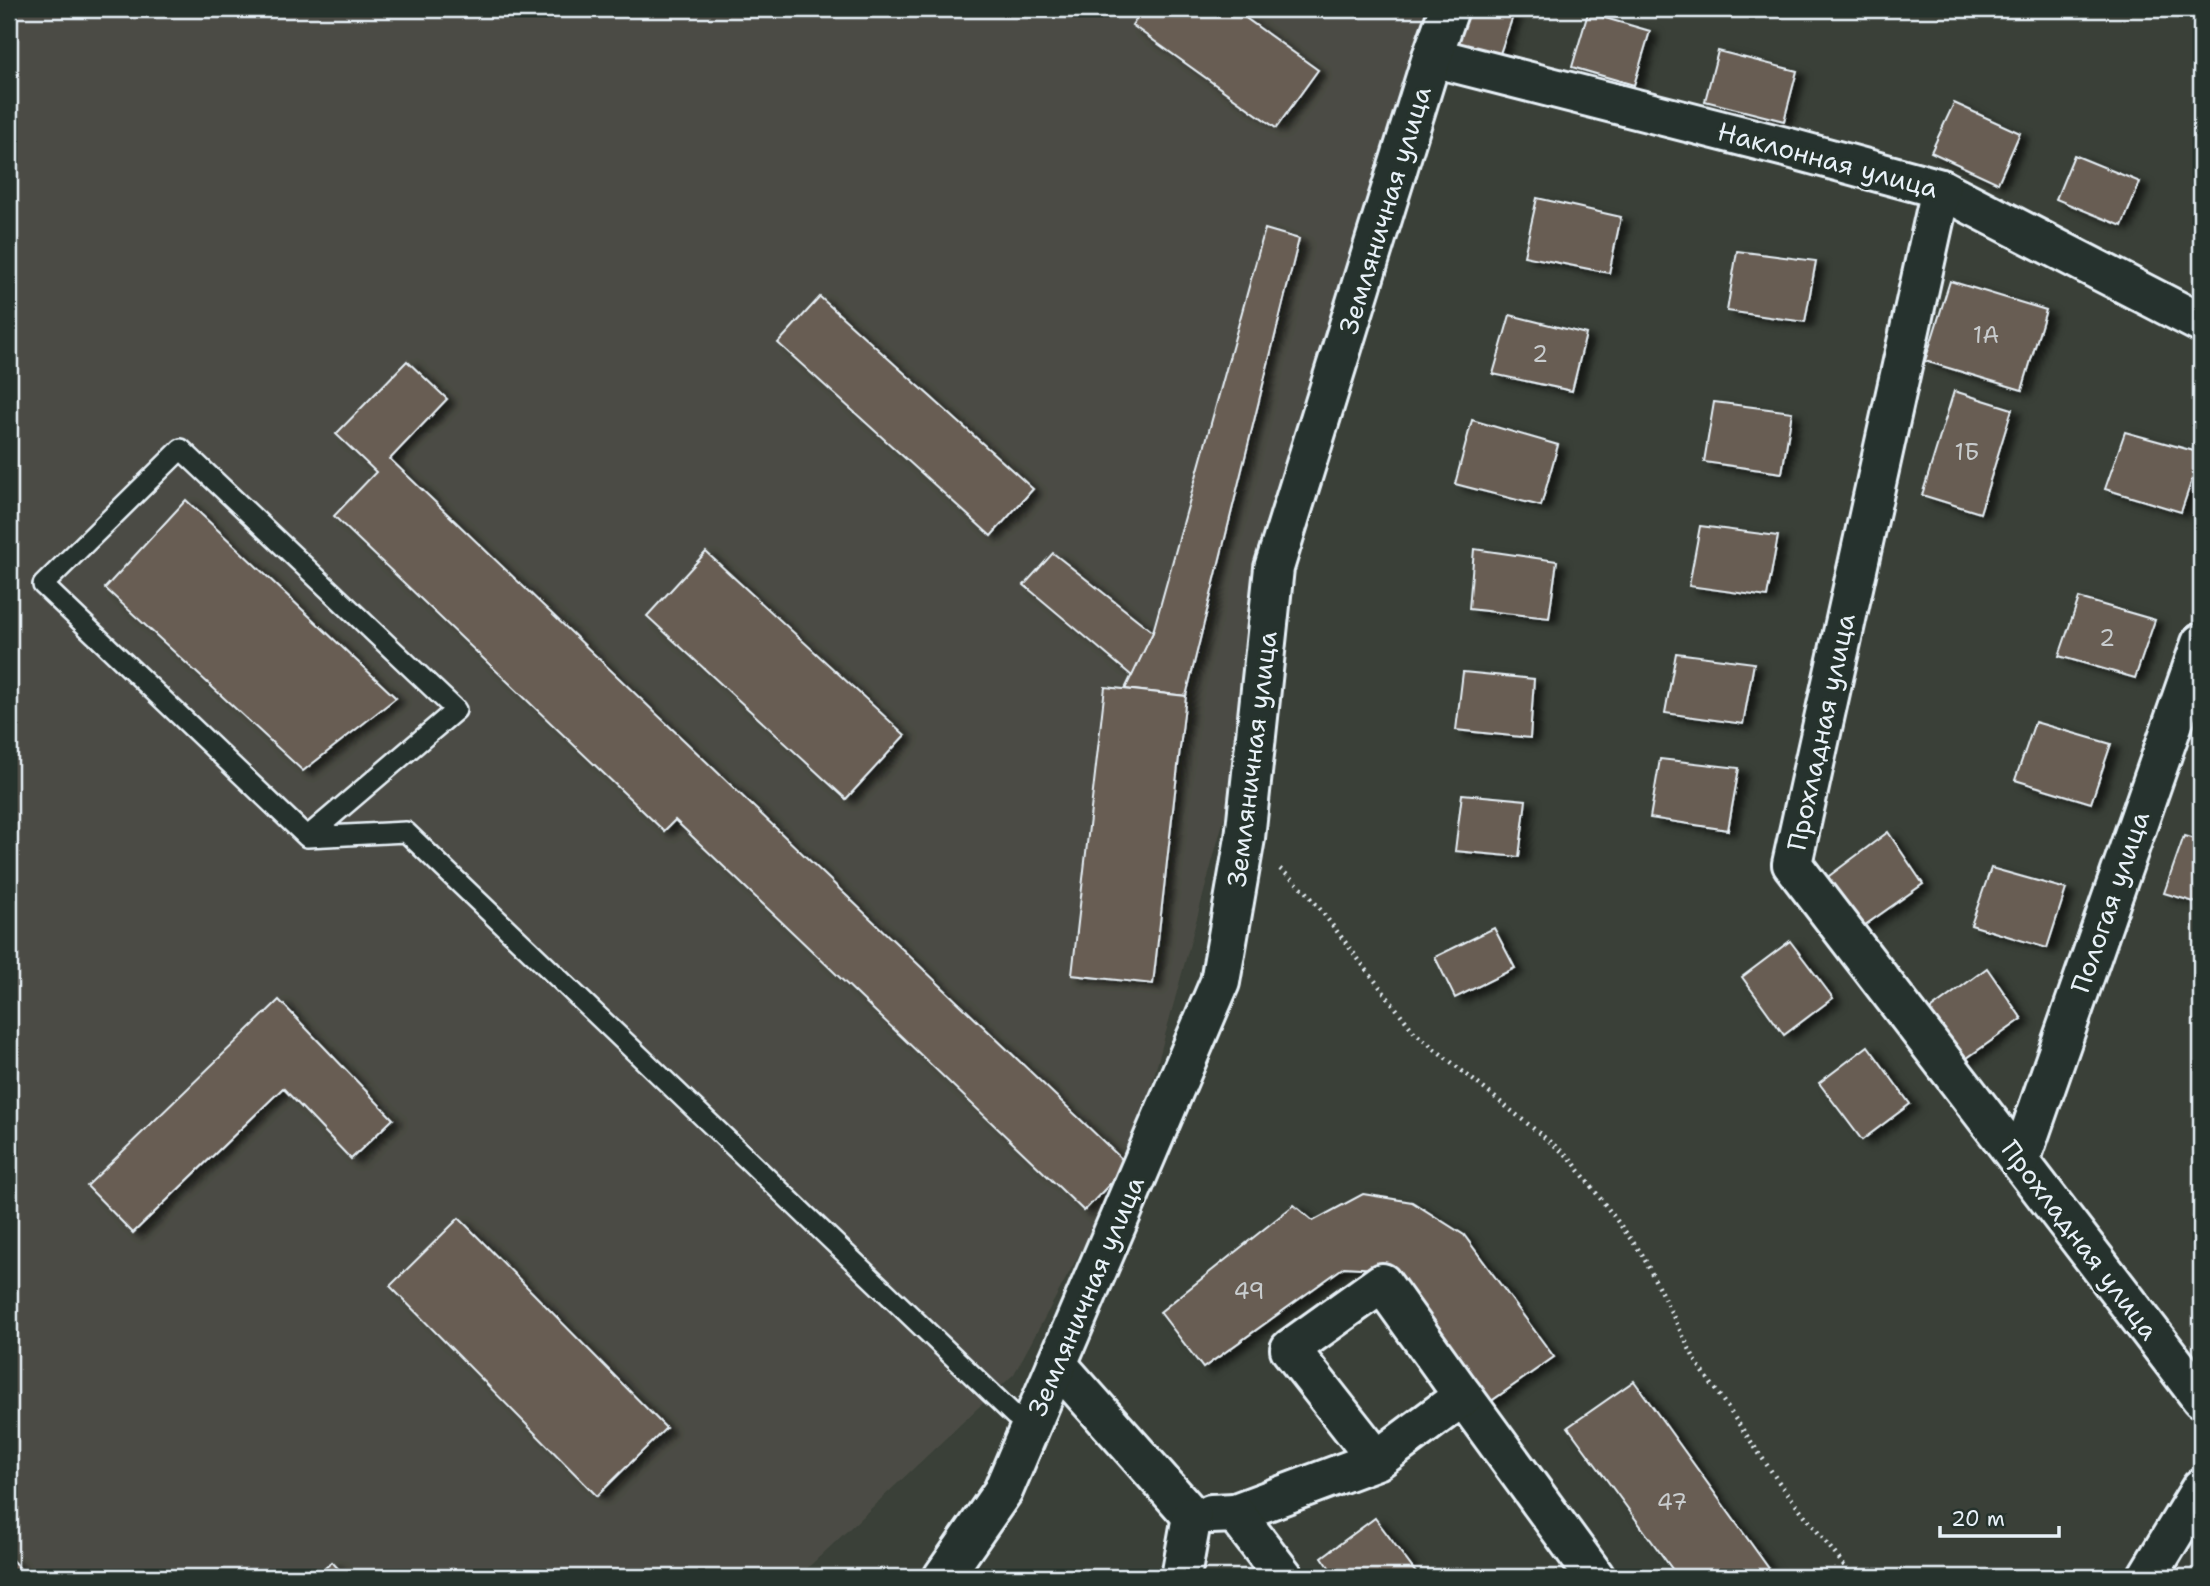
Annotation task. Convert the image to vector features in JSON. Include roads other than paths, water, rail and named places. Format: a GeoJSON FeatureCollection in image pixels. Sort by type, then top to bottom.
{"type":"FeatureCollection","features":[{"type":"Feature","properties":{"kind":"street","name":"Земляничная улица"},"geometry":{"type":"LineString","coordinates":[[943,1577],[1003,1491],[1220,982],[1245,838],[1274,568],[1432,57],[1450,9]]}},
{"type":"Feature","properties":{"kind":"street","name":"Наклонная улица"},"geometry":{"type":"LineString","coordinates":[[1432,57],[1941,189],[2201,323]]}},
{"type":"Feature","properties":{"kind":"street","name":"Прохладная улица"},"geometry":{"type":"LineString","coordinates":[[1941,189],[1792,864],[2201,1398]]}},
{"type":"Feature","properties":{"kind":"street","name":"Пологая улица"},"geometry":{"type":"LineString","coordinates":[[2020,1161],[2201,643]]}},
{"type":"Feature","properties":{"kind":"street"},"geometry":{"type":"LineString","coordinates":[[1377,1460],[1290,1349],[1382,1283],[1595,1577]]}},
{"type":"Feature","properties":{"kind":"street"},"geometry":{"type":"LineString","coordinates":[[1057,1364],[1192,1516]]}},
{"type":"Feature","properties":{"kind":"street"},"geometry":{"type":"LineString","coordinates":[[1192,1516],[1235,1513],[1377,1460],[1463,1396]]}},
{"type":"Feature","properties":{"kind":"street"},"geometry":{"type":"LineString","coordinates":[[2147,1577],[2201,1488]]}},
{"type":"Feature","properties":{"kind":"street"},"geometry":{"type":"LineString","coordinates":[[1235,1513],[1284,1577]]}},
{"type":"Feature","properties":{"kind":"street"},"geometry":{"type":"LineString","coordinates":[[1181,1577],[1192,1516]]}},
{"type":"Feature","properties":{"kind":"lane"},"geometry":{"type":"LineString","coordinates":[[307,837],[456,710],[181,449],[43,585],[307,837],[406,832],[1015,1416]]}}]}
